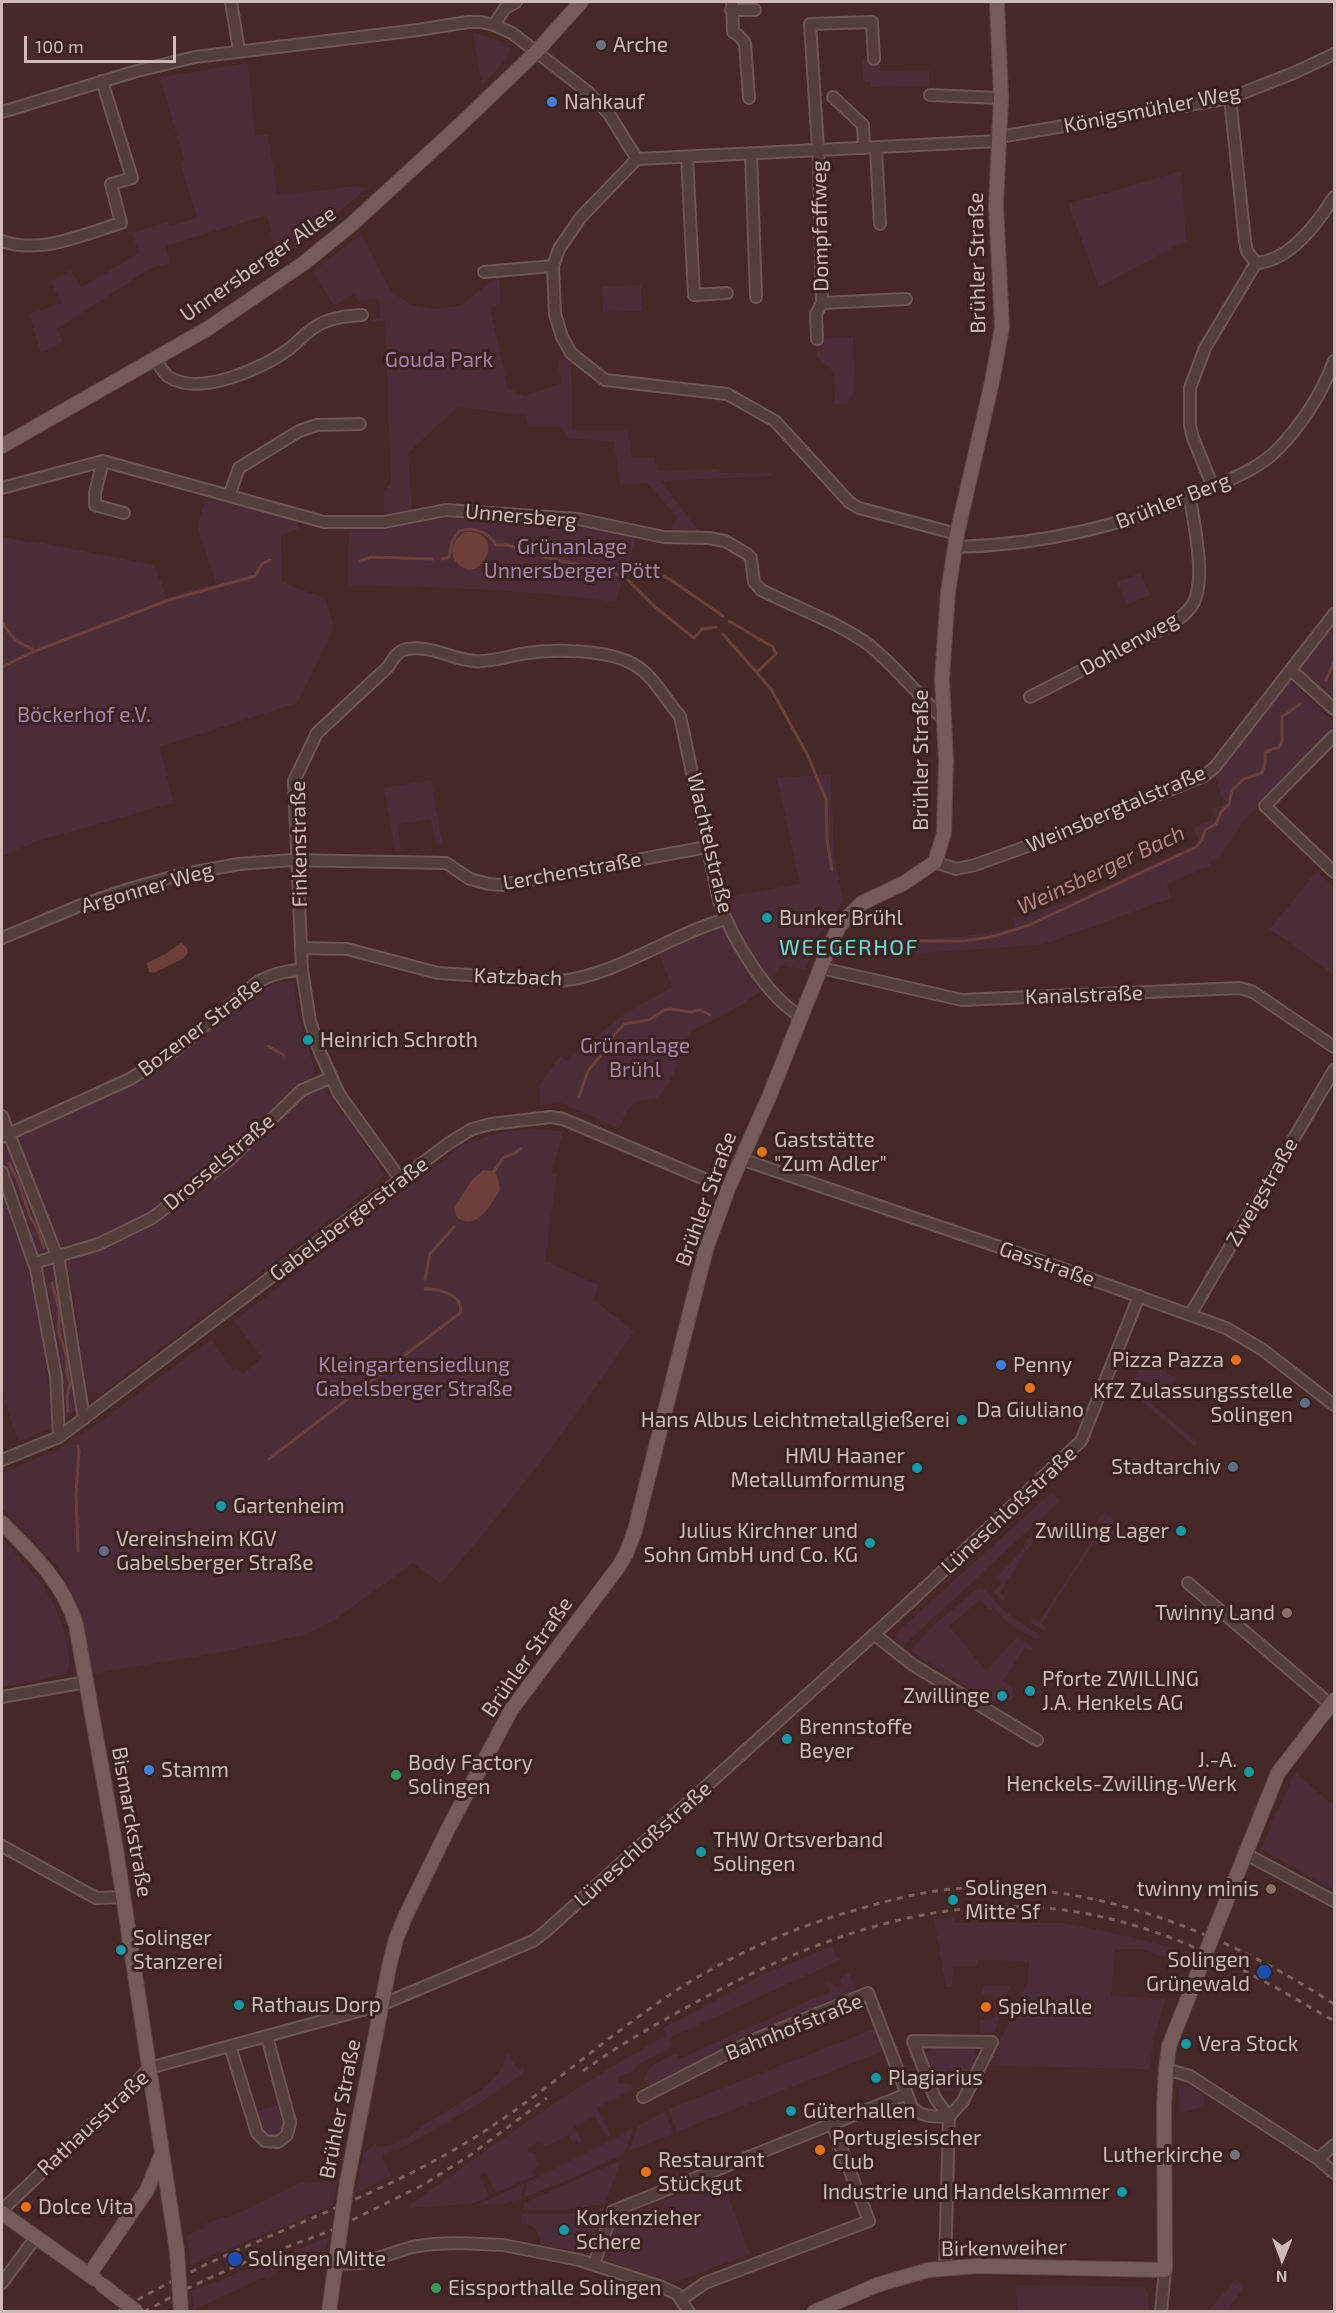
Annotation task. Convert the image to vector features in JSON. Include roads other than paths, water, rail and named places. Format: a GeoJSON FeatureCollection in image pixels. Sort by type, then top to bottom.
{"type":"FeatureCollection","features":[{"type":"Feature","properties":{"kind":"main road","name":"Unnersberger Allee"},"geometry":{"type":"LineString","coordinates":[[2,446],[207,329],[304,263],[352,224],[536,52],[581,2]]}},
{"type":"Feature","properties":{"kind":"main road","name":"Brühler Straße"},"geometry":{"type":"LineString","coordinates":[[329,2312],[347,2182],[396,1939],[448,1829],[511,1710],[626,1554],[635,1530],[706,1249],[728,1189],[840,925],[862,903],[904,883],[935,862],[944,833],[945,718],[942,679],[947,598],[956,540],[992,382],[1002,327],[996,205],[1001,98],[997,2]]}},
{"type":"Feature","properties":{"kind":"main road","name":"Bismarckstraße"},"geometry":{"type":"LineString","coordinates":[[2,1523],[54,1577],[66,1598],[76,1625],[124,1897],[177,2251],[182,2312]]}},
{"type":"Feature","properties":{"kind":"main road"},"geometry":{"type":"LineString","coordinates":[[1165,2270],[1164,2107],[1170,2046],[1278,1773],[1333,1702]]}},
{"type":"Feature","properties":{"kind":"main road"},"geometry":{"type":"LineString","coordinates":[[89,2275],[147,2190],[162,2154]]}},
{"type":"Feature","properties":{"kind":"main road"},"geometry":{"type":"LineString","coordinates":[[2,2212],[137,2312]]}},
{"type":"Feature","properties":{"kind":"main road","name":"Birkenweiher"},"geometry":{"type":"LineString","coordinates":[[814,2312],[878,2285],[928,2270],[978,2266],[1165,2270]]}},
{"type":"Feature","properties":{"kind":"street"},"geometry":{"type":"LineString","coordinates":[[231,2],[239,50]]}},
{"type":"Feature","properties":{"kind":"street"},"geometry":{"type":"LineString","coordinates":[[494,25],[505,8],[516,2]]}},
{"type":"Feature","properties":{"kind":"street"},"geometry":{"type":"LineString","coordinates":[[749,98],[745,44],[733,32],[732,6],[754,10]]}},
{"type":"Feature","properties":{"kind":"street"},"geometry":{"type":"LineString","coordinates":[[2,112],[168,63],[239,50],[418,30],[468,22],[494,25],[512,33],[597,101],[609,114],[637,159],[581,217],[559,249],[553,266],[484,272]]}},
{"type":"Feature","properties":{"kind":"street","name":"Dompfaffweg"},"geometry":{"type":"LineString","coordinates":[[817,339],[816,314],[822,303],[818,150],[810,24],[872,22],[874,59]]}},
{"type":"Feature","properties":{"kind":"street","name":"Königsmühler Weg"},"geometry":{"type":"LineString","coordinates":[[637,159],[999,139],[1230,98],[1335,54]]}},
{"type":"Feature","properties":{"kind":"street"},"geometry":{"type":"LineString","coordinates":[[2,241],[15,244],[47,244],[122,223],[111,184],[132,178],[102,81]]}},
{"type":"Feature","properties":{"kind":"street"},"geometry":{"type":"LineString","coordinates":[[930,95],[1001,98]]}},
{"type":"Feature","properties":{"kind":"street"},"geometry":{"type":"LineString","coordinates":[[833,97],[863,125],[864,148]]}},
{"type":"Feature","properties":{"kind":"street"},"geometry":{"type":"LineString","coordinates":[[1230,98],[1245,241],[1247,251],[1256,263]]}},
{"type":"Feature","properties":{"kind":"street"},"geometry":{"type":"LineString","coordinates":[[876,147],[880,224]]}},
{"type":"Feature","properties":{"kind":"street"},"geometry":{"type":"LineString","coordinates":[[751,153],[756,297]]}},
{"type":"Feature","properties":{"kind":"street"},"geometry":{"type":"LineString","coordinates":[[687,157],[694,295],[727,293]]}},
{"type":"Feature","properties":{"kind":"street"},"geometry":{"type":"LineString","coordinates":[[1256,263],[1265,263],[1286,252],[1319,220],[1335,197]]}},
{"type":"Feature","properties":{"kind":"street"},"geometry":{"type":"LineString","coordinates":[[1213,487],[1193,438],[1190,388],[1205,348],[1256,263]]}},
{"type":"Feature","properties":{"kind":"street","name":"Brühler Berg"},"geometry":{"type":"LineString","coordinates":[[553,266],[555,314],[562,337],[571,353],[605,380],[727,394],[775,421],[849,502],[859,508],[956,540],[1018,542],[1081,533],[1137,518],[1190,498],[1240,475],[1274,453],[1308,413],[1335,361]]}},
{"type":"Feature","properties":{"kind":"street","name":"Dompfaffweg"},"geometry":{"type":"LineString","coordinates":[[822,303],[906,299]]}},
{"type":"Feature","properties":{"kind":"street"},"geometry":{"type":"LineString","coordinates":[[155,359],[166,375],[175,380],[203,383],[225,380],[274,358],[323,322],[362,315]]}},
{"type":"Feature","properties":{"kind":"street"},"geometry":{"type":"LineString","coordinates":[[229,496],[238,468],[298,431],[317,425],[360,424]]}},
{"type":"Feature","properties":{"kind":"street"},"geometry":{"type":"LineString","coordinates":[[2,488],[103,461],[95,493],[95,505],[124,513]]}},
{"type":"Feature","properties":{"kind":"street","name":"Unnersberg"},"geometry":{"type":"LineString","coordinates":[[103,461],[324,522],[384,522],[446,510],[578,519],[664,537],[709,538],[725,541],[751,558],[754,582],[761,591],[867,644],[885,659],[938,714],[945,718]]}},
{"type":"Feature","properties":{"kind":"street","name":"Dohlenweg"},"geometry":{"type":"LineString","coordinates":[[1030,697],[1170,626],[1188,611],[1196,596],[1199,580],[1190,498]]}},
{"type":"Feature","properties":{"kind":"street","name":"Weinsbergtalstraße"},"geometry":{"type":"LineString","coordinates":[[935,862],[956,869],[975,866],[1204,776],[1215,767],[1335,614]]}},
{"type":"Feature","properties":{"kind":"street","name":"Finkenstraße"},"geometry":{"type":"LineString","coordinates":[[401,1180],[348,1108],[330,1078],[310,1021],[302,970],[294,781],[317,733],[388,668],[396,654],[403,650],[426,649],[476,662],[528,652],[553,651],[625,660],[653,679],[666,701],[680,716]]}},
{"type":"Feature","properties":{"kind":"street"},"geometry":{"type":"LineString","coordinates":[[1291,670],[1334,708]]}},
{"type":"Feature","properties":{"kind":"street","name":"Wachtelstraße"},"geometry":{"type":"LineString","coordinates":[[680,716],[719,901],[726,919],[767,986],[785,1006],[801,1017]]}},
{"type":"Feature","properties":{"kind":"street"},"geometry":{"type":"LineString","coordinates":[[1335,736],[1265,806],[1335,872]]}},
{"type":"Feature","properties":{"kind":"street","name":"Lerchenstraße"},"geometry":{"type":"LineString","coordinates":[[298,860],[446,863],[470,879],[502,885],[707,847]]}},
{"type":"Feature","properties":{"kind":"street","name":"Argonner Weg"},"geometry":{"type":"LineString","coordinates":[[2,938],[129,889],[239,864],[298,860]]}},
{"type":"Feature","properties":{"kind":"street","name":"Katzbach"},"geometry":{"type":"LineString","coordinates":[[302,948],[347,949],[438,973],[561,981],[578,978],[611,966],[726,919]]}},
{"type":"Feature","properties":{"kind":"street","name":"Kanalstraße"},"geometry":{"type":"LineString","coordinates":[[821,968],[962,1000],[1240,988],[1253,992],[1335,1047]]}},
{"type":"Feature","properties":{"kind":"street","name":"Bozener Straße"},"geometry":{"type":"LineString","coordinates":[[5,1136],[130,1079],[177,1049],[256,983],[269,975],[283,971],[302,970]]}},
{"type":"Feature","properties":{"kind":"street","name":"Zweigstraße"},"geometry":{"type":"LineString","coordinates":[[1190,1315],[1335,1070]]}},
{"type":"Feature","properties":{"kind":"street","name":"Drosselstraße"},"geometry":{"type":"LineString","coordinates":[[34,1263],[99,1244],[152,1218],[228,1161],[302,1090],[330,1078]]}},
{"type":"Feature","properties":{"kind":"street"},"geometry":{"type":"LineString","coordinates":[[2,1116],[5,1136],[58,1256],[84,1419]]}},
{"type":"Feature","properties":{"kind":"street","name":"Gabelsbergerstraße"},"geometry":{"type":"LineString","coordinates":[[2,1460],[59,1437],[449,1143],[475,1127],[550,1117],[563,1119],[728,1189]]}},
{"type":"Feature","properties":{"kind":"street","name":"Gasstraße"},"geometry":{"type":"LineString","coordinates":[[741,1159],[1226,1328],[1246,1338],[1335,1405]]}},
{"type":"Feature","properties":{"kind":"street"},"geometry":{"type":"LineString","coordinates":[[2,1172],[34,1263],[57,1377],[59,1437]]}},
{"type":"Feature","properties":{"kind":"street","name":"Lüneschloßstraße"},"geometry":{"type":"LineString","coordinates":[[381,2006],[539,1937],[874,1635],[1082,1441],[1139,1296]]}},
{"type":"Feature","properties":{"kind":"street"},"geometry":{"type":"LineString","coordinates":[[1188,1583],[1333,1702]]}},
{"type":"Feature","properties":{"kind":"street"},"geometry":{"type":"LineString","coordinates":[[874,1635],[913,1665],[1037,1740]]}},
{"type":"Feature","properties":{"kind":"street"},"geometry":{"type":"LineString","coordinates":[[2,1697],[86,1682]]}},
{"type":"Feature","properties":{"kind":"street"},"geometry":{"type":"LineString","coordinates":[[2,1846],[96,1898],[124,1897]]}},
{"type":"Feature","properties":{"kind":"street"},"geometry":{"type":"LineString","coordinates":[[1246,1854],[1335,1901]]}},
{"type":"Feature","properties":{"kind":"street","name":"Bahnhofstraße"},"geometry":{"type":"LineString","coordinates":[[643,2097],[756,2039],[868,1993],[912,2107],[919,2114],[949,2116]]}},
{"type":"Feature","properties":{"kind":"street","name":"Rathausstraße"},"geometry":{"type":"LineString","coordinates":[[2,2212],[149,2068],[381,2006]]}},
{"type":"Feature","properties":{"kind":"street"},"geometry":{"type":"LineString","coordinates":[[230,2046],[257,2133],[265,2141],[278,2142],[287,2135],[290,2122],[267,2037]]}},
{"type":"Feature","properties":{"kind":"street"},"geometry":{"type":"LineString","coordinates":[[945,2268],[949,2116],[934,2098],[913,2041],[992,2042],[963,2101],[949,2116]]}},
{"type":"Feature","properties":{"kind":"street"},"geometry":{"type":"LineString","coordinates":[[1166,2069],[1190,2076],[1318,2159],[1335,2173]]}},
{"type":"Feature","properties":{"kind":"street"},"geometry":{"type":"LineString","coordinates":[[594,2264],[613,2211],[907,2094]]}},
{"type":"Feature","properties":{"kind":"street"},"geometry":{"type":"LineString","coordinates":[[682,2299],[705,2283],[869,2221],[832,2124]]}},
{"type":"Feature","properties":{"kind":"street"},"geometry":{"type":"LineString","coordinates":[[1318,2159],[1335,2145]]}},
{"type":"Feature","properties":{"kind":"street"},"geometry":{"type":"LineString","coordinates":[[2,2283],[36,2237]]}},
{"type":"Feature","properties":{"kind":"street"},"geometry":{"type":"LineString","coordinates":[[335,2264],[362,2263],[420,2245],[459,2243],[516,2247],[594,2264],[662,2287],[682,2299],[689,2312]]}},
{"type":"Feature","properties":{"kind":"street"},"geometry":{"type":"LineString","coordinates":[[1161,2312],[1165,2270]]}},
{"type":"Feature","properties":{"kind":"waterway"},"geometry":{"type":"LineString","coordinates":[[442,559],[449,557],[452,542],[459,531],[465,530],[485,533],[496,545],[507,545],[531,552]]}},
{"type":"Feature","properties":{"kind":"waterway"},"geometry":{"type":"LineString","coordinates":[[360,561],[371,557],[433,559]]}},
{"type":"Feature","properties":{"kind":"waterway"},"geometry":{"type":"LineString","coordinates":[[544,557],[612,572],[628,580],[654,606],[694,638],[702,629],[716,627]]}},
{"type":"Feature","properties":{"kind":"waterway"},"geometry":{"type":"LineString","coordinates":[[2,667],[35,651],[169,600],[255,576],[262,564],[270,560]]}},
{"type":"Feature","properties":{"kind":"waterway"},"geometry":{"type":"LineString","coordinates":[[612,572],[615,568],[639,564],[671,580],[723,616]]}},
{"type":"Feature","properties":{"kind":"waterway"},"geometry":{"type":"LineString","coordinates":[[729,621],[773,647],[776,654],[757,672]]}},
{"type":"Feature","properties":{"kind":"waterway"},"geometry":{"type":"LineString","coordinates":[[2,623],[15,640],[34,650]]}},
{"type":"Feature","properties":{"kind":"waterway"},"geometry":{"type":"LineString","coordinates":[[723,634],[771,689],[807,754],[826,799],[827,839],[832,870]]}},
{"type":"Feature","properties":{"kind":"waterway","name":"Weinsberger Bach"},"geometry":{"type":"LineString","coordinates":[[1326,680],[1334,662]]}},
{"type":"Feature","properties":{"kind":"waterway","name":"Weinsberger Bach"},"geometry":{"type":"LineString","coordinates":[[905,941],[965,941],[991,937],[1027,926],[1196,847],[1202,840],[1205,830],[1216,824],[1221,812],[1229,804],[1232,790],[1244,779],[1262,773],[1265,752],[1279,747],[1282,742],[1282,717],[1300,704]]}},
{"type":"Feature","properties":{"kind":"waterway","name":"Weinsberger Bach"},"geometry":{"type":"LineString","coordinates":[[579,1097],[588,1071],[624,1024],[649,1020],[664,1010],[670,1009],[691,1012],[700,1010],[710,1015]]}},
{"type":"Feature","properties":{"kind":"waterway"},"geometry":{"type":"LineString","coordinates":[[268,1046],[284,1055]]}},
{"type":"Feature","properties":{"kind":"waterway","name":"Weinsberger Bach"},"geometry":{"type":"LineString","coordinates":[[492,1174],[503,1158],[521,1148]]}},
{"type":"Feature","properties":{"kind":"waterway"},"geometry":{"type":"LineString","coordinates":[[9,1163],[44,1248]]}},
{"type":"Feature","properties":{"kind":"waterway","name":"Weinsberger Bach"},"geometry":{"type":"LineString","coordinates":[[425,1279],[430,1254],[454,1227]]}},
{"type":"Feature","properties":{"kind":"waterway"},"geometry":{"type":"LineString","coordinates":[[52,1283],[59,1308],[59,1332],[67,1358],[70,1384],[67,1396],[68,1411]]}},
{"type":"Feature","properties":{"kind":"waterway","name":"Weinsberger Bach"},"geometry":{"type":"LineString","coordinates":[[269,1459],[460,1313],[461,1307],[455,1297],[437,1290],[425,1289]]}},
{"type":"Feature","properties":{"kind":"waterway"},"geometry":{"type":"LineString","coordinates":[[78,1446],[76,1493],[78,1551]]}},
{"type":"Feature","properties":{"kind":"railway"},"geometry":{"type":"LineString","coordinates":[[117,2312],[201,2267],[375,2190],[459,2147],[518,2108],[632,2021],[691,1981],[729,1960],[810,1924],[894,1899],[951,1889],[1015,1888],[1111,1903],[1158,1917],[1249,1955],[1334,2004]]}},
{"type":"Feature","properties":{"kind":"railway"},"geometry":{"type":"LineString","coordinates":[[583,2071],[626,2042],[685,2008],[789,1957],[881,1924],[929,1914],[978,1908],[1027,1907],[1077,1912],[1145,1929],[1242,1970],[1334,2021]]}},
{"type":"Feature","properties":{"kind":"railway"},"geometry":{"type":"LineString","coordinates":[[144,2312],[238,2265],[330,2231],[421,2186],[469,2156],[547,2098]]}},
{"type":"Feature","properties":{"kind":"place","name":"Arche"},"geometry":{"type":"Point","coordinates":[601,45]}},
{"type":"Feature","properties":{"kind":"place","name":"Nahkauf"},"geometry":{"type":"Point","coordinates":[552,102]}},
{"type":"Feature","properties":{"kind":"place","name":"Bunker Brühl"},"geometry":{"type":"Point","coordinates":[767,918]}},
{"type":"Feature","properties":{"kind":"place","name":"Heinrich Schroth"},"geometry":{"type":"Point","coordinates":[308,1040]}},
{"type":"Feature","properties":{"kind":"place","name":"Gaststätte \"Zum Adler\""},"geometry":{"type":"Point","coordinates":[762,1152]}},
{"type":"Feature","properties":{"kind":"place","name":"Pizza Pazza"},"geometry":{"type":"Point","coordinates":[1236,1360]}},
{"type":"Feature","properties":{"kind":"place","name":"Penny"},"geometry":{"type":"Point","coordinates":[1001,1365]}},
{"type":"Feature","properties":{"kind":"place","name":"Da Giuliano"},"geometry":{"type":"Point","coordinates":[1030,1388]}},
{"type":"Feature","properties":{"kind":"place","name":"KfZ Zulassungsstelle Solingen"},"geometry":{"type":"Point","coordinates":[1305,1403]}},
{"type":"Feature","properties":{"kind":"place","name":"Hans Albus Leichtmetallgießerei"},"geometry":{"type":"Point","coordinates":[962,1420]}},
{"type":"Feature","properties":{"kind":"place","name":"Stadtarchiv"},"geometry":{"type":"Point","coordinates":[1233,1467]}},
{"type":"Feature","properties":{"kind":"place","name":"HMU Haaner Metallumformung"},"geometry":{"type":"Point","coordinates":[917,1468]}},
{"type":"Feature","properties":{"kind":"place","name":"Gartenheim"},"geometry":{"type":"Point","coordinates":[221,1506]}},
{"type":"Feature","properties":{"kind":"place","name":"Zwilling Lager"},"geometry":{"type":"Point","coordinates":[1181,1531]}},
{"type":"Feature","properties":{"kind":"place","name":"Julius Kirchner und Sohn GmbH und Co. KG"},"geometry":{"type":"Point","coordinates":[870,1543]}},
{"type":"Feature","properties":{"kind":"place","name":"Vereinsheim KGV Gabelsberger Straße"},"geometry":{"type":"Point","coordinates":[104,1551]}},
{"type":"Feature","properties":{"kind":"place","name":"Twinny Land"},"geometry":{"type":"Point","coordinates":[1287,1613]}},
{"type":"Feature","properties":{"kind":"place","name":"Pforte ZWILLING J.A. Henkels AG"},"geometry":{"type":"Point","coordinates":[1030,1691]}},
{"type":"Feature","properties":{"kind":"place","name":"Zwillinge"},"geometry":{"type":"Point","coordinates":[1002,1696]}},
{"type":"Feature","properties":{"kind":"place","name":"Brennstoffe Beyer"},"geometry":{"type":"Point","coordinates":[787,1739]}},
{"type":"Feature","properties":{"kind":"place","name":"Stamm"},"geometry":{"type":"Point","coordinates":[149,1770]}},
{"type":"Feature","properties":{"kind":"place","name":"J.-A. Henckels-Zwilling-Werk"},"geometry":{"type":"Point","coordinates":[1249,1772]}},
{"type":"Feature","properties":{"kind":"place","name":"Body Factory Solingen"},"geometry":{"type":"Point","coordinates":[396,1775]}},
{"type":"Feature","properties":{"kind":"place","name":"THW Ortsverband Solingen"},"geometry":{"type":"Point","coordinates":[701,1852]}},
{"type":"Feature","properties":{"kind":"place","name":"twinny minis"},"geometry":{"type":"Point","coordinates":[1271,1889]}},
{"type":"Feature","properties":{"kind":"place","name":"Solingen Mitte Sf"},"geometry":{"type":"Point","coordinates":[953,1900]}},
{"type":"Feature","properties":{"kind":"place","name":"Solinger Stanzerei"},"geometry":{"type":"Point","coordinates":[121,1950]}},
{"type":"Feature","properties":{"kind":"place","name":"Solingen Grünewald"},"geometry":{"type":"Point","coordinates":[1264,1972]}},
{"type":"Feature","properties":{"kind":"place","name":"Rathaus Dorp"},"geometry":{"type":"Point","coordinates":[239,2005]}},
{"type":"Feature","properties":{"kind":"place","name":"Spielhalle"},"geometry":{"type":"Point","coordinates":[986,2007]}},
{"type":"Feature","properties":{"kind":"place","name":"Vera Stock"},"geometry":{"type":"Point","coordinates":[1186,2044]}},
{"type":"Feature","properties":{"kind":"place","name":"Plagiarius"},"geometry":{"type":"Point","coordinates":[876,2078]}},
{"type":"Feature","properties":{"kind":"place","name":"Güterhallen"},"geometry":{"type":"Point","coordinates":[791,2111]}},
{"type":"Feature","properties":{"kind":"place","name":"Portugiesischer Club"},"geometry":{"type":"Point","coordinates":[820,2150]}},
{"type":"Feature","properties":{"kind":"place","name":"Lutherkirche"},"geometry":{"type":"Point","coordinates":[1235,2155]}},
{"type":"Feature","properties":{"kind":"place","name":"Restaurant Stückgut"},"geometry":{"type":"Point","coordinates":[646,2172]}},
{"type":"Feature","properties":{"kind":"place","name":"Industrie und Handelskammer"},"geometry":{"type":"Point","coordinates":[1122,2192]}},
{"type":"Feature","properties":{"kind":"place","name":"Dolce Vita"},"geometry":{"type":"Point","coordinates":[26,2207]}},
{"type":"Feature","properties":{"kind":"place","name":"Korkenzieher Schere"},"geometry":{"type":"Point","coordinates":[564,2230]}},
{"type":"Feature","properties":{"kind":"place","name":"Solingen Mitte"},"geometry":{"type":"Point","coordinates":[235,2259]}},
{"type":"Feature","properties":{"kind":"place","name":"Eissporthalle Solingen"},"geometry":{"type":"Point","coordinates":[436,2288]}},
{"type":"Feature","properties":{"kind":"district","name":"WEEGERHOF"},"geometry":{"type":"Point","coordinates":[849,948]}},
{"type":"Feature","properties":{"kind":"park label","name":"Gouda Park"},"geometry":{"type":"Point","coordinates":[439,360]}},
{"type":"Feature","properties":{"kind":"park label","name":"Grünanlage Unnersberger Pött"},"geometry":{"type":"Point","coordinates":[572,559]}},
{"type":"Feature","properties":{"kind":"park label","name":"Böckerhof e.V."},"geometry":{"type":"Point","coordinates":[84,715]}},
{"type":"Feature","properties":{"kind":"park label","name":"Grünanlage Brühl"},"geometry":{"type":"Point","coordinates":[635,1058]}},
{"type":"Feature","properties":{"kind":"park label","name":"Kleingartensiedlung Gabelsberger Straße"},"geometry":{"type":"Point","coordinates":[414,1377]}}]}
